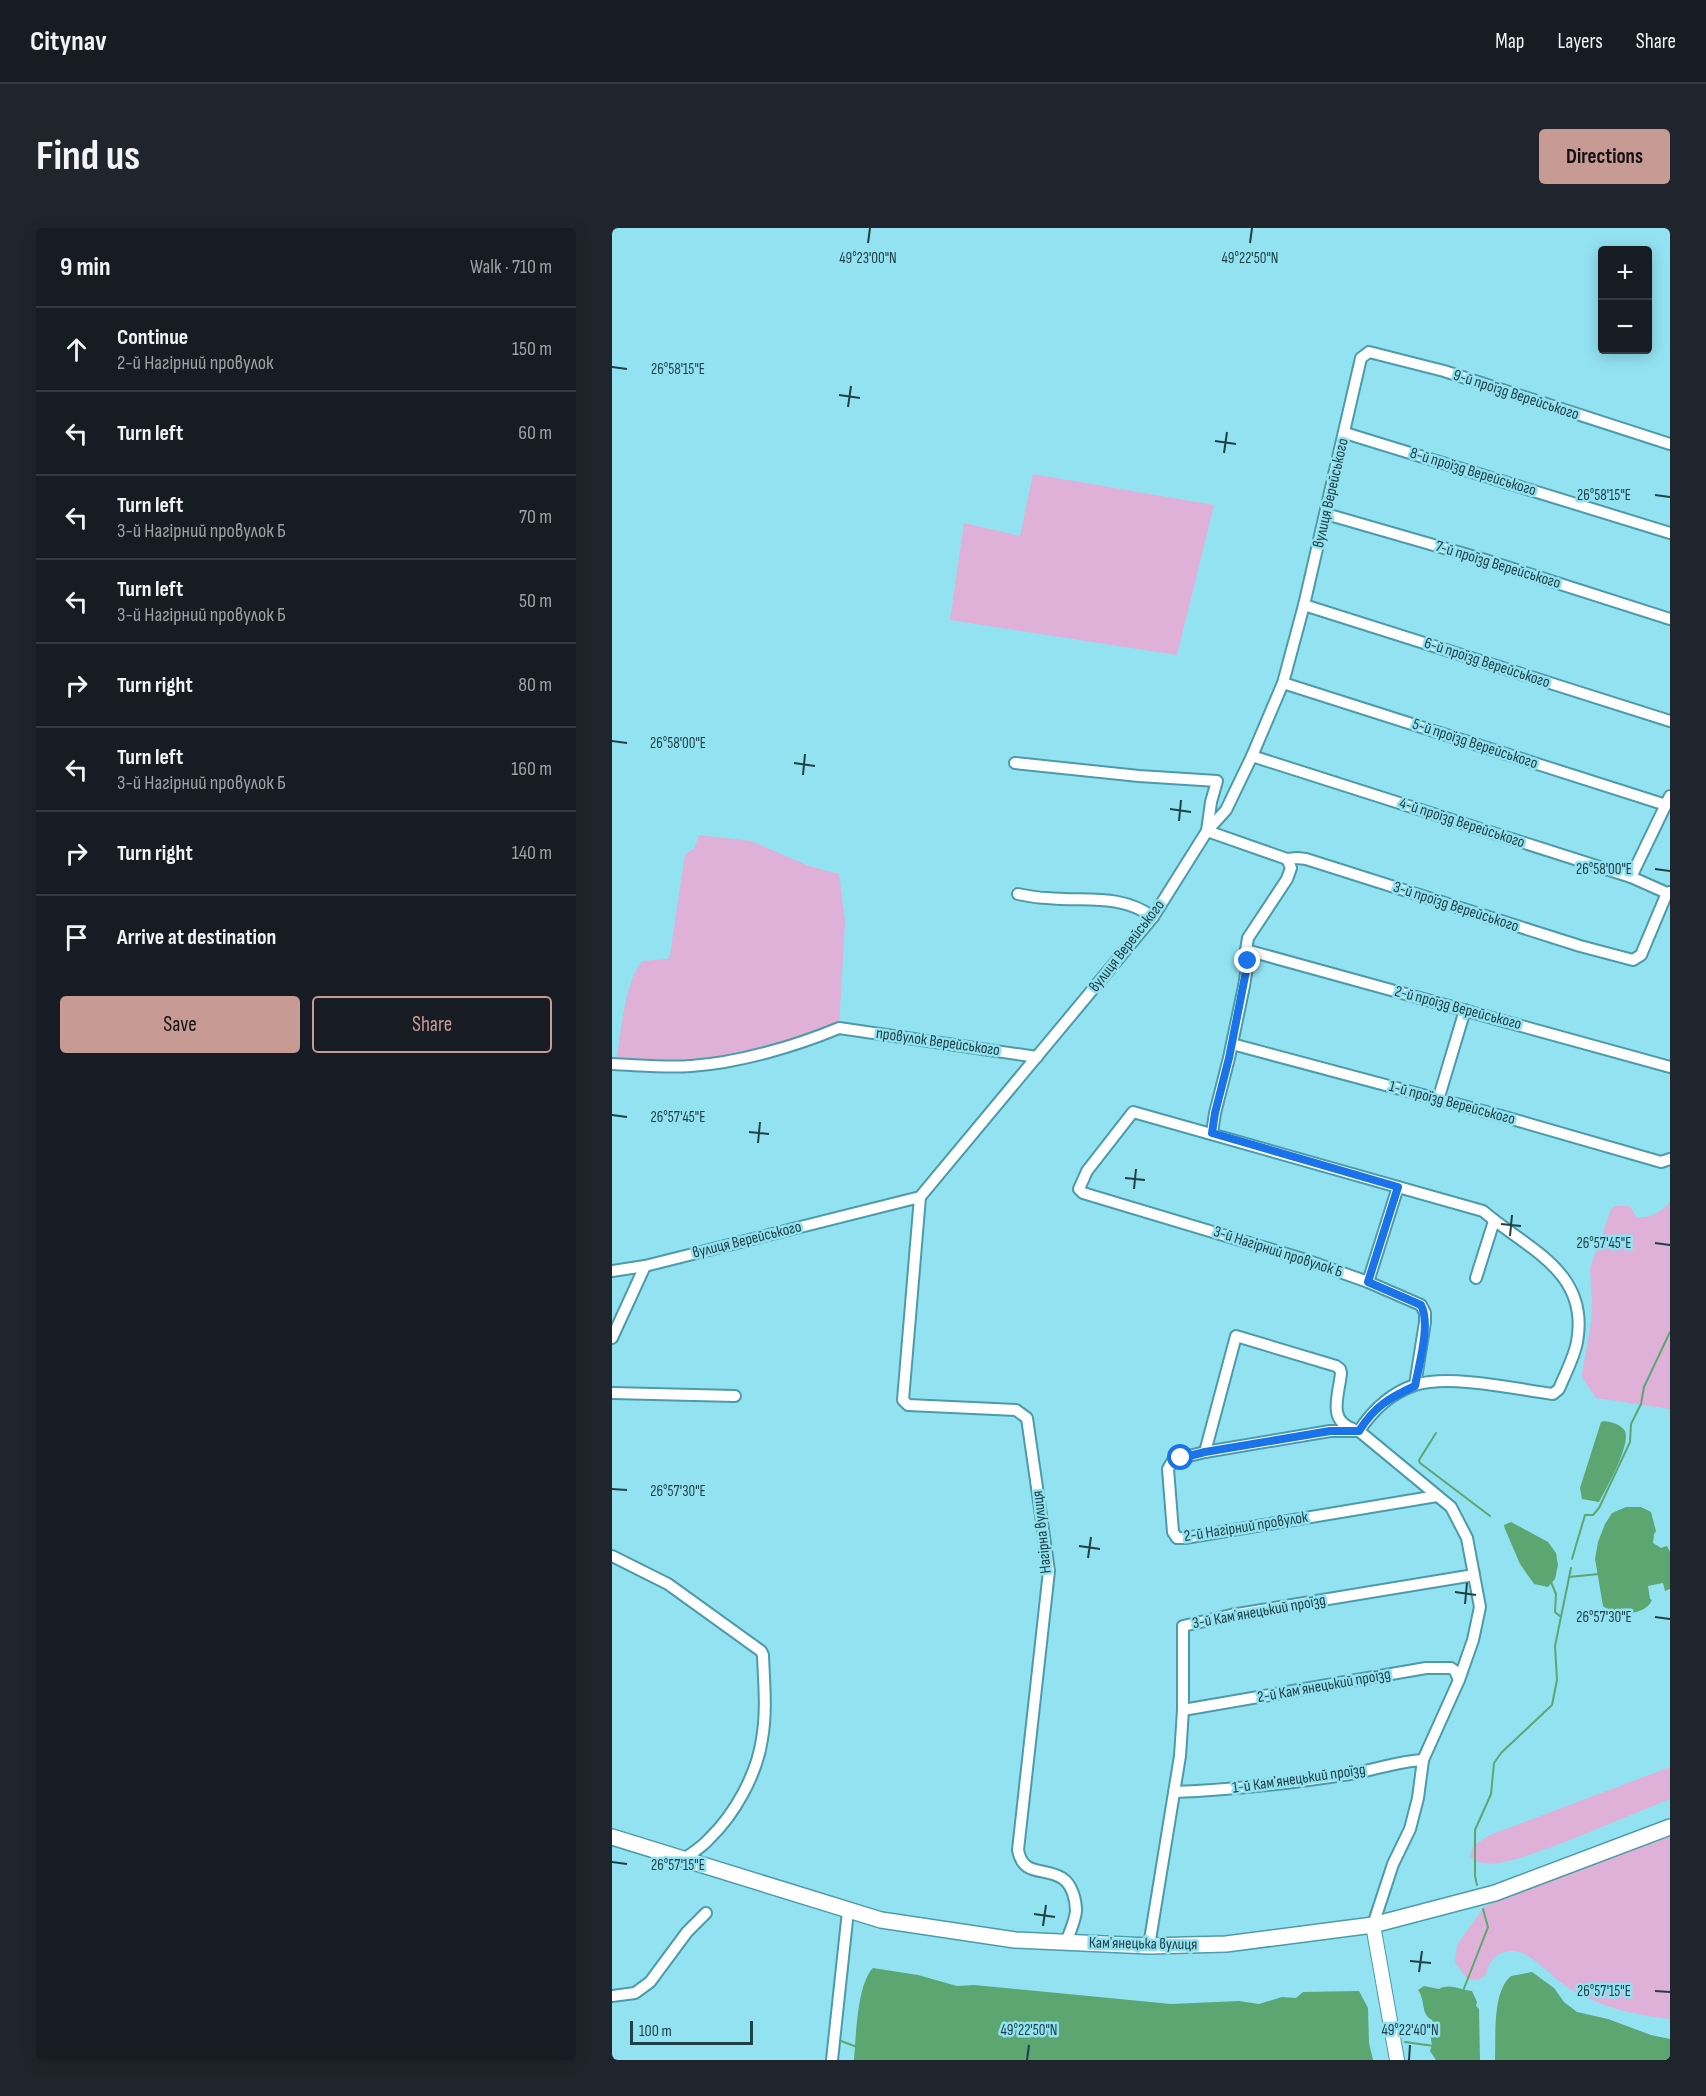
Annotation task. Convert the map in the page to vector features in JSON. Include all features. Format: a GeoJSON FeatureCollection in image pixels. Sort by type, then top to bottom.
{"type":"FeatureCollection","features":[{"type":"Feature","properties":{"kind":"main road","name":"Камʼянецька вулиця"},"geometry":{"type":"LineString","coordinates":[[612,1837],[881,1920],[1004,1938],[1149,1946],[1226,1944],[1373,1925],[1495,1893],[1670,1827]]}},
{"type":"Feature","properties":{"kind":"street","name":"9-й проїзд Верейського"},"geometry":{"type":"LineString","coordinates":[[1362,358],[1369,352],[1444,371],[1670,444]]}},
{"type":"Feature","properties":{"kind":"street","name":"вулиця Верейського"},"geometry":{"type":"LineString","coordinates":[[612,1271],[645,1266],[920,1197],[1153,916],[1208,831],[1226,810],[1283,683],[1326,514],[1362,358]]}},
{"type":"Feature","properties":{"kind":"street","name":"8-й проїзд Верейського"},"geometry":{"type":"LineString","coordinates":[[1345,433],[1670,533]]}},
{"type":"Feature","properties":{"kind":"street","name":"7-й проїзд Верейського"},"geometry":{"type":"LineString","coordinates":[[1326,514],[1482,559],[1670,619]]}},
{"type":"Feature","properties":{"kind":"street","name":"6-й проїзд Верейського"},"geometry":{"type":"LineString","coordinates":[[1304,604],[1670,721]]}},
{"type":"Feature","properties":{"kind":"street","name":"5-й проїзд Верейського"},"geometry":{"type":"LineString","coordinates":[[1283,683],[1668,801]]}},
{"type":"Feature","properties":{"kind":"street","name":"4-й проїзд Верейського"},"geometry":{"type":"LineString","coordinates":[[1252,756],[1631,877],[1668,892]]}},
{"type":"Feature","properties":{"kind":"street"},"geometry":{"type":"LineString","coordinates":[[1016,763],[1139,776],[1216,781],[1210,801],[1208,831]]}},
{"type":"Feature","properties":{"kind":"street"},"geometry":{"type":"LineString","coordinates":[[1631,877],[1668,801]]}},
{"type":"Feature","properties":{"kind":"street","name":"3-й проїзд Верейського"},"geometry":{"type":"LineString","coordinates":[[1208,831],[1287,859],[1306,859],[1580,946],[1633,960],[1641,955],[1668,892]]}},
{"type":"Feature","properties":{"kind":"street"},"geometry":{"type":"LineString","coordinates":[[1212,1133],[1248,961],[1246,950],[1248,938],[1287,879],[1291,868],[1287,859]]}},
{"type":"Feature","properties":{"kind":"street"},"geometry":{"type":"LineString","coordinates":[[1018,894],[1047,898],[1124,902],[1139,907],[1153,916]]}},
{"type":"Feature","properties":{"kind":"street","name":"2-й проїзд Верейського"},"geometry":{"type":"LineString","coordinates":[[1246,950],[1670,1067]]}},
{"type":"Feature","properties":{"kind":"street"},"geometry":{"type":"LineString","coordinates":[[1438,1100],[1465,1010]]}},
{"type":"Feature","properties":{"kind":"street","name":"провулок Верейського"},"geometry":{"type":"LineString","coordinates":[[612,1064],[670,1067],[709,1065],[790,1045],[839,1028],[1037,1057]]}},
{"type":"Feature","properties":{"kind":"street","name":"1-й проїзд Верейського"},"geometry":{"type":"LineString","coordinates":[[1232,1044],[1661,1162],[1670,1159]]}},
{"type":"Feature","properties":{"kind":"street","name":"3-й Нагірний провулок Б"},"geometry":{"type":"LineString","coordinates":[[1133,1112],[1212,1133],[1483,1211],[1527,1243],[1567,1280],[1578,1308],[1577,1340],[1559,1389],[1553,1394],[1454,1381],[1415,1386],[1425,1313],[1421,1305],[1368,1282],[1306,1260],[1083,1193],[1079,1189],[1087,1171],[1133,1112]]}},
{"type":"Feature","properties":{"kind":"street"},"geometry":{"type":"LineString","coordinates":[[1368,1282],[1398,1187]]}},
{"type":"Feature","properties":{"kind":"street","name":"Нагірна вулиця"},"geometry":{"type":"LineString","coordinates":[[920,1197],[903,1400],[908,1405],[1016,1410],[1028,1418],[1049,1571],[1018,1850],[1020,1860],[1032,1870],[1062,1878],[1075,1895],[1076,1911],[1066,1943]]}},
{"type":"Feature","properties":{"kind":"street"},"geometry":{"type":"LineString","coordinates":[[1476,1278],[1494,1221]]}},
{"type":"Feature","properties":{"kind":"street"},"geometry":{"type":"LineString","coordinates":[[612,1338],[645,1266]]}},
{"type":"Feature","properties":{"kind":"street"},"geometry":{"type":"LineString","coordinates":[[1205,1452],[1236,1336],[1319,1360],[1340,1369],[1336,1415],[1341,1424],[1359,1431],[1451,1507],[1467,1538],[1480,1607],[1473,1640],[1459,1680],[1423,1760],[1414,1816],[1393,1864],[1373,1925],[1397,2060]]}},
{"type":"Feature","properties":{"kind":"street"},"geometry":{"type":"LineString","coordinates":[[1359,1431],[1368,1416],[1380,1405],[1415,1386]]}},
{"type":"Feature","properties":{"kind":"street"},"geometry":{"type":"LineString","coordinates":[[612,1393],[735,1396]]}},
{"type":"Feature","properties":{"kind":"street"},"geometry":{"type":"LineString","coordinates":[[1330,1431],[1341,1424]]}},
{"type":"Feature","properties":{"kind":"street","name":"2-й Нагірний провулок"},"geometry":{"type":"LineString","coordinates":[[1359,1431],[1330,1431],[1205,1452],[1172,1462],[1168,1469],[1173,1532],[1177,1538],[1437,1496]]}},
{"type":"Feature","properties":{"kind":"street"},"geometry":{"type":"LineString","coordinates":[[612,1556],[668,1584],[761,1651],[763,1656],[765,1707],[762,1739],[753,1773],[730,1814],[709,1840],[684,1859]]}},
{"type":"Feature","properties":{"kind":"street","name":"3-й Камʼянецький проїзд"},"geometry":{"type":"LineString","coordinates":[[1149,1946],[1180,1756],[1184,1626],[1231,1615],[1474,1575]]}},
{"type":"Feature","properties":{"kind":"street","name":"2-й Камʼянецький проїзд"},"geometry":{"type":"LineString","coordinates":[[1183,1710],[1426,1668],[1451,1668],[1459,1680]]}},
{"type":"Feature","properties":{"kind":"street","name":"1-й Камʼянецький проїзд"},"geometry":{"type":"LineString","coordinates":[[1174,1792],[1253,1787],[1353,1773],[1423,1760]]}},
{"type":"Feature","properties":{"kind":"street"},"geometry":{"type":"LineString","coordinates":[[832,2060],[848,1911]]}},
{"type":"Feature","properties":{"kind":"street"},"geometry":{"type":"LineString","coordinates":[[612,1996],[635,1993],[650,1982],[687,1932],[706,1913]]}},
{"type":"Feature","properties":{"kind":"shaded area"},"geometry":{"type":"Polygon","coordinates":[[[1033,474],[1214,505],[1177,655],[950,620],[964,523],[1020,536],[1033,474]]]}},
{"type":"Feature","properties":{"kind":"shaded area"},"geometry":{"type":"Polygon","coordinates":[[[699,835],[751,841],[809,866],[839,874],[845,922],[839,1028],[735,1060],[616,1064],[624,1009],[637,969],[643,961],[668,959],[670,955],[685,854],[694,849],[699,835]]]}},
{"type":"Feature","properties":{"kind":"shaded area"},"geometry":{"type":"Polygon","coordinates":[[[1670,1202],[1670,1409],[1596,1398],[1582,1374],[1591,1323],[1590,1268],[1611,1209],[1615,1206],[1630,1206],[1636,1217],[1646,1217],[1659,1212],[1670,1202]]]}},
{"type":"Feature","properties":{"kind":"shaded area"},"geometry":{"type":"Polygon","coordinates":[[[1601,1422],[1621,1427],[1625,1431],[1626,1438],[1617,1467],[1599,1502],[1582,1499],[1580,1488],[1601,1422]]]}},
{"type":"Feature","properties":{"kind":"shaded area"},"geometry":{"type":"Polygon","coordinates":[[[1626,1507],[1641,1507],[1651,1512],[1656,1531],[1653,1543],[1661,1548],[1667,1546],[1670,1552],[1670,1589],[1665,1591],[1663,1583],[1648,1586],[1652,1600],[1648,1605],[1637,1612],[1622,1613],[1603,1606],[1595,1559],[1605,1524],[1612,1513],[1626,1507]]]}},
{"type":"Feature","properties":{"kind":"shaded area"},"geometry":{"type":"Polygon","coordinates":[[[1511,1522],[1548,1542],[1556,1553],[1558,1565],[1555,1579],[1548,1587],[1534,1584],[1520,1564],[1504,1525],[1511,1522]]]}},
{"type":"Feature","properties":{"kind":"shaded area"},"geometry":{"type":"Polygon","coordinates":[[[1670,1767],[1670,1799],[1517,1859],[1494,1864],[1477,1862],[1470,1856],[1473,1846],[1490,1835],[1670,1767]]]}},
{"type":"Feature","properties":{"kind":"shaded area"},"geometry":{"type":"Polygon","coordinates":[[[1670,1837],[1670,2019],[1632,2013],[1595,2002],[1566,1986],[1528,1956],[1515,1951],[1504,1952],[1495,1957],[1486,1975],[1478,1980],[1467,1979],[1455,1962],[1457,1945],[1484,1907],[1548,1879],[1670,1837]]]}},
{"type":"Feature","properties":{"kind":"shaded area"},"geometry":{"type":"Polygon","coordinates":[[[873,1968],[918,1975],[957,1986],[974,1985],[1171,2004],[1239,2001],[1259,2004],[1282,1997],[1296,1998],[1303,1992],[1359,1991],[1368,2008],[1369,2043],[1373,2060],[854,2060],[860,1998],[873,1968]]]}},
{"type":"Feature","properties":{"kind":"shaded area"},"geometry":{"type":"Polygon","coordinates":[[[1532,1972],[1554,1988],[1564,2002],[1577,2012],[1608,2019],[1651,2035],[1670,2039],[1670,2060],[1495,2060],[1496,2015],[1501,1992],[1511,1976],[1532,1972]]]}},
{"type":"Feature","properties":{"kind":"shaded area"},"geometry":{"type":"Polygon","coordinates":[[[1424,1986],[1439,1989],[1451,1987],[1472,1991],[1479,2009],[1480,2060],[1436,2060],[1430,2051],[1432,2045],[1430,2034],[1435,2032],[1432,2020],[1424,2011],[1418,1990],[1424,1986]]]}},
{"type":"Feature","properties":{"kind":"waterway"},"geometry":{"type":"LineString","coordinates":[[1572,1559],[1585,1515],[1593,1515],[1599,1508],[1630,1442],[1631,1424],[1641,1404],[1644,1387],[1670,1332]]}},
{"type":"Feature","properties":{"kind":"waterway"},"geometry":{"type":"LineString","coordinates":[[1436,1433],[1419,1460],[1420,1463],[1490,1516]]}},
{"type":"Feature","properties":{"kind":"waterway"},"geometry":{"type":"LineString","coordinates":[[1477,1885],[1475,1830],[1491,1794],[1494,1763],[1501,1753],[1552,1705],[1557,1680],[1555,1646],[1571,1568]]}},
{"type":"Feature","properties":{"kind":"waterway"},"geometry":{"type":"LineString","coordinates":[[1569,1577],[1599,1574]]}},
{"type":"Feature","properties":{"kind":"waterway"},"geometry":{"type":"LineString","coordinates":[[1551,1582],[1556,1594],[1555,1612],[1561,1617]]}},
{"type":"Feature","properties":{"kind":"waterway"},"geometry":{"type":"LineString","coordinates":[[1463,1991],[1488,1927],[1483,1909]]}},
{"type":"Feature","properties":{"kind":"waterway"},"geometry":{"type":"LineString","coordinates":[[841,2041],[857,2047]]}},
{"type":"Feature","properties":{"kind":"waterway"},"geometry":{"type":"LineString","coordinates":[[1405,2042],[1434,2046]]}},
{"type":"Feature","properties":{"kind":"route"},"geometry":{"type":"LineString","coordinates":[[1181,1458],[1330,1431],[1359,1431],[1368,1416],[1380,1405],[1415,1386],[1421,1353],[1425,1322],[1425,1313],[1421,1305],[1368,1282],[1398,1187],[1212,1133],[1248,961]]}}]}
